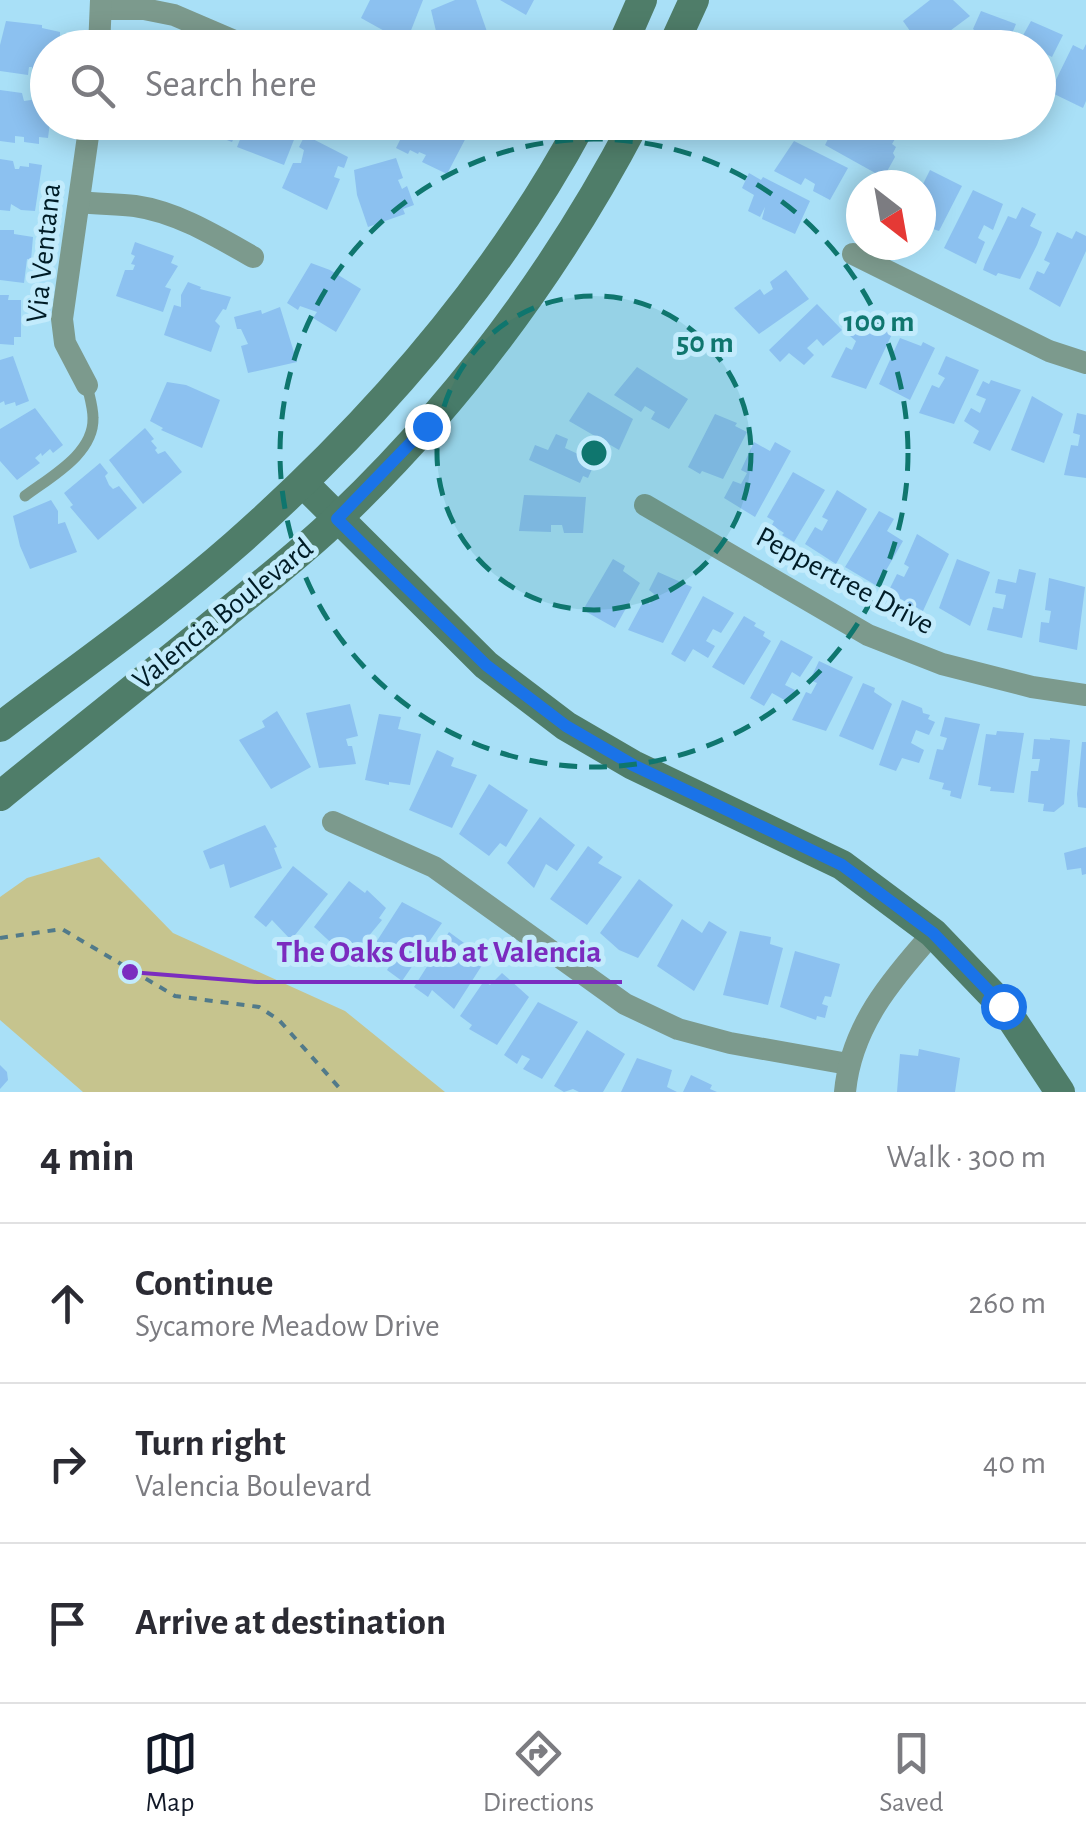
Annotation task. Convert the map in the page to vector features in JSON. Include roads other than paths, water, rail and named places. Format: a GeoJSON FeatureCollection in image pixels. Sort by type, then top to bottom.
{"type":"FeatureCollection","features":[{"type":"Feature","properties":{"kind":"street"},"geometry":{"type":"LineString","coordinates":[[629,30],[642,0]]}},
{"type":"Feature","properties":{"kind":"street"},"geometry":{"type":"LineString","coordinates":[[680,30],[694,0]]}},
{"type":"Feature","properties":{"kind":"street"},"geometry":{"type":"LineString","coordinates":[[100,30],[101,5],[174,15],[209,30]]}},
{"type":"Feature","properties":{"kind":"street","name":"Via Ventana"},"geometry":{"type":"LineString","coordinates":[[87,385],[65,342],[62,319],[88,140]]}},
{"type":"Feature","properties":{"kind":"street","name":"Valencia Boulevard"},"geometry":{"type":"LineString","coordinates":[[0,727],[218,559],[303,483],[386,399],[504,248],[571,140]]}},
{"type":"Feature","properties":{"kind":"street","name":"Valencia Boulevard"},"geometry":{"type":"LineString","coordinates":[[0,796],[337,519],[427,426],[524,305],[572,233],[625,140]]}},
{"type":"Feature","properties":{"kind":"street"},"geometry":{"type":"LineString","coordinates":[[79,202],[138,206],[170,216],[206,230],[253,257]]}},
{"type":"Feature","properties":{"kind":"street"},"geometry":{"type":"LineString","coordinates":[[864,260],[1049,351],[1086,363]]}},
{"type":"Feature","properties":{"kind":"street"},"geometry":{"type":"LineString","coordinates":[[303,483],[486,665],[566,726],[633,765],[842,865],[933,933],[1003,1006],[1060,1092]]}},
{"type":"Feature","properties":{"kind":"street","name":"Peppertree Drive"},"geometry":{"type":"LineString","coordinates":[[645,505],[868,634],[942,664],[1032,687],[1086,694]]}},
{"type":"Feature","properties":{"kind":"street"},"geometry":{"type":"LineString","coordinates":[[333,822],[434,867],[625,1004],[678,1029],[730,1043],[848,1064]]}},
{"type":"Feature","properties":{"kind":"street"},"geometry":{"type":"LineString","coordinates":[[845,1092],[848,1064],[868,1018],[889,983],[933,933]]}},
{"type":"Feature","properties":{"kind":"lane"},"geometry":{"type":"LineString","coordinates":[[25,496],[72,460],[88,442],[93,420],[87,385]]}},
{"type":"Feature","properties":{"kind":"place","name":"The Oaks Club at Valencia"},"geometry":{"type":"Point","coordinates":[130,972]}}]}
